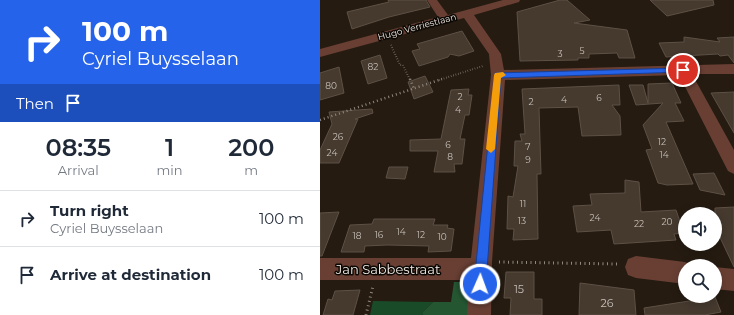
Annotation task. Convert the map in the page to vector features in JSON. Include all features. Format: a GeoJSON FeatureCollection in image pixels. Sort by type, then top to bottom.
{"type":"FeatureCollection","features":[{"type":"Feature","properties":{"kind":"street"},"geometry":{"type":"LineString","coordinates":[[432,0],[445,19]]}},
{"type":"Feature","properties":{"kind":"street","name":"Hugo Verriestlaan"},"geometry":{"type":"LineString","coordinates":[[320,53],[515,0]]}},
{"type":"Feature","properties":{"kind":"street"},"geometry":{"type":"LineString","coordinates":[[466,13],[495,54],[497,69],[480,265],[479,315]]}},
{"type":"Feature","properties":{"kind":"street"},"geometry":{"type":"LineString","coordinates":[[497,69],[734,69]]}},
{"type":"Feature","properties":{"kind":"street"},"geometry":{"type":"LineString","coordinates":[[683,70],[734,166]]}},
{"type":"Feature","properties":{"kind":"street","name":"Jan Sabbestraat"},"geometry":{"type":"LineString","coordinates":[[320,269],[378,269],[480,265]]}},
{"type":"Feature","properties":{"kind":"street"},"geometry":{"type":"LineString","coordinates":[[636,267],[678,273]]}},
{"type":"Feature","properties":{"kind":"street"},"geometry":{"type":"LineString","coordinates":[[722,279],[734,280]]}},
{"type":"Feature","properties":{"kind":"path"},"geometry":{"type":"LineString","coordinates":[[387,35],[400,65],[403,65],[414,89]]}},
{"type":"Feature","properties":{"kind":"path"},"geometry":{"type":"LineString","coordinates":[[320,120],[414,89],[497,69]]}},
{"type":"Feature","properties":{"kind":"path"},"geometry":{"type":"LineString","coordinates":[[480,265],[613,263],[636,267]]}},
{"type":"Feature","properties":{"kind":"path"},"geometry":{"type":"LineString","coordinates":[[366,315],[378,269]]}},
{"type":"Feature","properties":{"kind":"green space"},"geometry":{"type":"Polygon","coordinates":[[[454,282],[472,282],[471,315],[423,315],[423,312],[433,302],[451,302],[454,282]]]}},
{"type":"Feature","properties":{"kind":"green space"},"geometry":{"type":"Polygon","coordinates":[[[373,301],[433,302],[423,312],[423,315],[370,315],[373,301]]]}},
{"type":"Feature","properties":{"kind":"building"},"geometry":{"type":"Polygon","coordinates":[[[388,0],[426,0],[430,7],[389,17],[352,29],[347,12],[389,2],[388,0]]]}},
{"type":"Feature","properties":{"kind":"building"},"geometry":{"type":"Polygon","coordinates":[[[560,0],[567,0],[590,20],[574,23],[627,30],[635,58],[619,58],[617,53],[589,54],[589,58],[578,58],[578,60],[520,61],[517,12],[560,0]]]}},
{"type":"Feature","properties":{"kind":"building"},"geometry":{"type":"Polygon","coordinates":[[[650,0],[713,0],[714,5],[667,16],[650,0]]]}},
{"type":"Feature","properties":{"kind":"building"},"geometry":{"type":"Polygon","coordinates":[[[462,31],[474,51],[459,56],[450,54],[448,57],[419,66],[412,51],[420,49],[417,44],[462,31]]]}},
{"type":"Feature","properties":{"kind":"building"},"geometry":{"type":"Polygon","coordinates":[[[684,37],[720,42],[717,38],[734,37],[734,63],[728,55],[720,56],[718,54],[666,57],[659,43],[684,42],[684,37]]]}},
{"type":"Feature","properties":{"kind":"building"},"geometry":{"type":"Polygon","coordinates":[[[380,55],[387,78],[368,84],[361,61],[380,55]]]}},
{"type":"Feature","properties":{"kind":"building"},"geometry":{"type":"Polygon","coordinates":[[[339,67],[344,93],[320,100],[320,73],[339,67]]]}},
{"type":"Feature","properties":{"kind":"building"},"geometry":{"type":"Polygon","coordinates":[[[425,76],[433,92],[414,99],[408,82],[425,76]]]}},
{"type":"Feature","properties":{"kind":"building"},"geometry":{"type":"Polygon","coordinates":[[[672,83],[681,103],[675,103],[684,121],[666,122],[693,184],[667,185],[658,183],[646,150],[652,149],[643,125],[663,103],[636,105],[629,85],[643,85],[648,103],[648,84],[672,83]]]}},
{"type":"Feature","properties":{"kind":"building"},"geometry":{"type":"Polygon","coordinates":[[[619,85],[620,105],[612,105],[620,116],[621,135],[582,136],[578,107],[539,108],[541,174],[537,174],[538,239],[513,240],[514,229],[507,229],[508,196],[513,197],[518,166],[514,166],[515,141],[522,141],[520,134],[525,134],[522,89],[619,85]]]}},
{"type":"Feature","properties":{"kind":"building"},"geometry":{"type":"Polygon","coordinates":[[[469,89],[468,95],[472,95],[469,115],[465,115],[460,139],[465,139],[462,164],[454,164],[455,172],[434,172],[438,151],[410,151],[410,140],[441,139],[451,90],[469,89]]]}},
{"type":"Feature","properties":{"kind":"building"},"geometry":{"type":"Polygon","coordinates":[[[734,92],[734,133],[711,93],[734,92]]]}},
{"type":"Feature","properties":{"kind":"building"},"geometry":{"type":"Polygon","coordinates":[[[372,109],[373,113],[355,119],[358,119],[339,163],[320,163],[320,150],[332,124],[329,112],[372,109]]]}},
{"type":"Feature","properties":{"kind":"building"},"geometry":{"type":"Polygon","coordinates":[[[389,167],[408,167],[405,179],[386,178],[389,167]]]}},
{"type":"Feature","properties":{"kind":"building"},"geometry":{"type":"Polygon","coordinates":[[[714,173],[725,195],[700,190],[693,174],[714,173]]]}},
{"type":"Feature","properties":{"kind":"building"},"geometry":{"type":"Polygon","coordinates":[[[625,180],[639,182],[641,212],[676,210],[678,216],[678,234],[674,234],[676,240],[614,244],[611,230],[577,232],[573,206],[592,205],[590,194],[625,193],[625,180]]]}},
{"type":"Feature","properties":{"kind":"building"},"geometry":{"type":"Polygon","coordinates":[[[734,207],[734,267],[722,242],[722,208],[734,207]]]}},
{"type":"Feature","properties":{"kind":"building"},"geometry":{"type":"Polygon","coordinates":[[[339,212],[322,256],[320,256],[320,213],[339,212]]]}},
{"type":"Feature","properties":{"kind":"building"},"geometry":{"type":"Polygon","coordinates":[[[374,219],[435,219],[433,225],[448,225],[447,228],[454,229],[451,251],[428,252],[429,246],[387,245],[365,246],[364,252],[341,252],[350,225],[372,224],[374,219]]]}},
{"type":"Feature","properties":{"kind":"building"},"geometry":{"type":"Polygon","coordinates":[[[506,272],[534,272],[534,299],[542,299],[542,315],[510,315],[511,298],[504,298],[506,272]]]}},
{"type":"Feature","properties":{"kind":"building"},"geometry":{"type":"Polygon","coordinates":[[[580,283],[634,290],[636,315],[579,315],[580,283]]]}},
{"type":"Feature","properties":{"kind":"building"},"geometry":{"type":"Polygon","coordinates":[[[360,290],[353,315],[323,315],[328,299],[332,300],[335,291],[360,290]]]}},
{"type":"Feature","properties":{"kind":"building"},"geometry":{"type":"Polygon","coordinates":[[[678,303],[717,303],[721,312],[705,315],[645,315],[644,308],[678,303]]]}},
{"type":"Feature","properties":{"kind":"slow traffic"},"geometry":{"type":"LineString","coordinates":[[491,149],[498,75],[503,75]]}},
{"type":"Feature","properties":{"kind":"route"},"geometry":{"type":"LineString","coordinates":[[480,284],[498,75],[683,70]]}}]}
